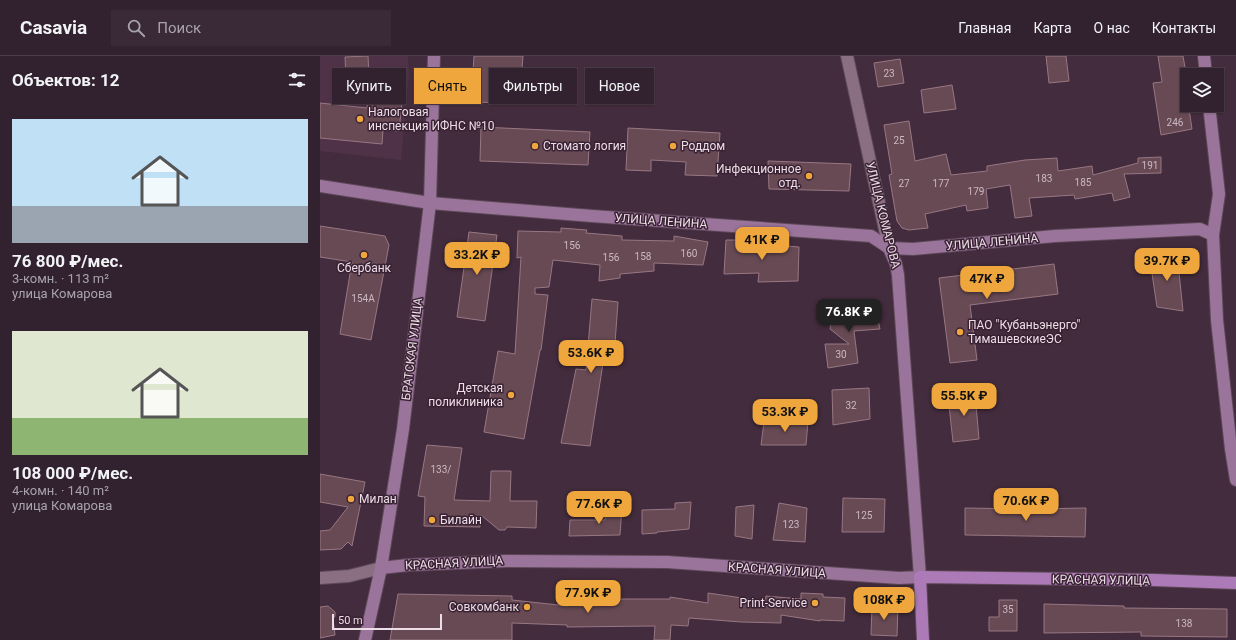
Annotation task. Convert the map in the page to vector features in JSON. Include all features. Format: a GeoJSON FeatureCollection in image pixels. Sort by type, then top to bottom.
{"type":"FeatureCollection","features":[{"type":"Feature","properties":{"kind":"main road","name":"БРАТСКАЯ УЛИЦА"},"geometry":{"type":"LineString","coordinates":[[365,640],[381,568],[403,429],[430,203],[434,56]]}},
{"type":"Feature","properties":{"kind":"main road"},"geometry":{"type":"LineString","coordinates":[[1204,56],[1205,68]]}},
{"type":"Feature","properties":{"kind":"main road"},"geometry":{"type":"LineString","coordinates":[[1210,112],[1219,194],[1213,235],[1217,320],[1231,449],[1236,480]]}},
{"type":"Feature","properties":{"kind":"main road","name":"УЛИЦА ЛЕНИНА"},"geometry":{"type":"LineString","coordinates":[[320,186],[430,203],[871,236],[889,248],[913,249],[1055,236],[1200,229],[1213,235]]}},
{"type":"Feature","properties":{"kind":"main road","name":"УЛИЦА КОМАРОВА"},"geometry":{"type":"LineString","coordinates":[[889,248],[896,264],[898,275],[924,640]]}},
{"type":"Feature","properties":{"kind":"main road","name":"КРАСНАЯ УЛИЦА"},"geometry":{"type":"LineString","coordinates":[[381,568],[408,565],[506,561],[667,562],[899,578],[1161,580],[1236,583]]}},
{"type":"Feature","properties":{"kind":"street","name":"УЛИЦА КОМАРОВА"},"geometry":{"type":"LineString","coordinates":[[847,56],[889,248]]}},
{"type":"Feature","properties":{"kind":"street","name":"КРАСНАЯ УЛИЦА"},"geometry":{"type":"LineString","coordinates":[[320,578],[349,576],[381,568]]}},
{"type":"Feature","properties":{"kind":"shaded area"},"geometry":{"type":"Polygon","coordinates":[[[320,56],[408,56],[409,73],[401,160],[320,151],[320,56]]]}},
{"type":"Feature","properties":{"kind":"building"},"geometry":{"type":"Polygon","coordinates":[[[368,56],[369,68],[346,68],[345,57],[368,56]]]}},
{"type":"Feature","properties":{"kind":"building"},"geometry":{"type":"Polygon","coordinates":[[[474,56],[523,56],[522,68],[489,68],[489,102],[481,102],[481,68],[473,68],[474,56]]]}},
{"type":"Feature","properties":{"kind":"building"},"geometry":{"type":"Polygon","coordinates":[[[1046,56],[1066,56],[1069,81],[1049,83],[1046,56]]]}},
{"type":"Feature","properties":{"kind":"building"},"geometry":{"type":"Polygon","coordinates":[[[1158,56],[1183,56],[1185,68],[1180,68],[1180,112],[1189,112],[1192,129],[1161,135],[1153,83],[1162,82],[1158,56]]]}},
{"type":"Feature","properties":{"kind":"building"},"geometry":{"type":"Polygon","coordinates":[[[900,59],[904,83],[878,87],[874,63],[900,59]]]}},
{"type":"Feature","properties":{"kind":"building"},"geometry":{"type":"Polygon","coordinates":[[[952,85],[956,109],[924,113],[921,90],[952,85]]]}},
{"type":"Feature","properties":{"kind":"building","name":"Налоговая инспекция ИФНС №10"},"geometry":{"type":"Polygon","coordinates":[[[320,103],[367,108],[367,104],[402,104],[399,131],[383,130],[382,144],[320,138],[320,103]]]}},
{"type":"Feature","properties":{"kind":"building"},"geometry":{"type":"Polygon","coordinates":[[[909,121],[915,161],[946,154],[951,175],[987,171],[987,166],[1025,160],[1057,158],[1058,171],[1092,166],[1093,175],[1138,163],[1138,158],[1161,157],[1161,173],[1124,174],[1130,197],[1114,201],[1112,193],[1075,199],[1074,195],[1029,198],[1032,216],[1015,218],[1010,185],[986,189],[988,208],[967,211],[966,205],[925,214],[928,228],[909,230],[902,228],[897,221],[889,175],[892,174],[884,125],[909,121]]]}},
{"type":"Feature","properties":{"kind":"building","name":"Стомато логия"},"geometry":{"type":"Polygon","coordinates":[[[481,127],[590,132],[588,165],[480,161],[481,127]]]}},
{"type":"Feature","properties":{"kind":"building","name":"Роддом"},"geometry":{"type":"Polygon","coordinates":[[[628,128],[720,133],[717,176],[685,175],[686,162],[651,160],[651,171],[626,170],[628,128]]]}},
{"type":"Feature","properties":{"kind":"building","name":"Инфекционное отд."},"geometry":{"type":"Polygon","coordinates":[[[768,161],[851,164],[849,191],[769,189],[768,161]]]}},
{"type":"Feature","properties":{"kind":"building"},"geometry":{"type":"Polygon","coordinates":[[[320,226],[385,236],[389,245],[371,340],[340,334],[352,262],[320,257],[320,226]]]}},
{"type":"Feature","properties":{"kind":"building"},"geometry":{"type":"Polygon","coordinates":[[[561,228],[587,230],[586,233],[622,236],[622,240],[674,241],[674,236],[708,242],[703,265],[654,263],[654,271],[620,274],[620,278],[599,281],[600,265],[553,260],[549,287],[535,288],[535,294],[548,295],[541,350],[524,439],[484,432],[498,351],[515,354],[521,257],[517,258],[518,231],[561,232],[561,228]]]}},
{"type":"Feature","properties":{"kind":"building"},"geometry":{"type":"Polygon","coordinates":[[[469,232],[497,235],[485,321],[457,317],[469,232]]]}},
{"type":"Feature","properties":{"kind":"building"},"geometry":{"type":"Polygon","coordinates":[[[726,240],[751,240],[752,243],[799,247],[798,281],[758,282],[759,273],[724,274],[726,240]]]}},
{"type":"Feature","properties":{"kind":"building"},"geometry":{"type":"Polygon","coordinates":[[[1177,253],[1183,311],[1157,307],[1150,260],[1177,253]]]}},
{"type":"Feature","properties":{"kind":"building","name":"ПАО \"Кубаньэнерго\" ТимашевскиеЭС"},"geometry":{"type":"Polygon","coordinates":[[[1054,264],[1058,294],[970,305],[977,360],[950,363],[939,278],[1054,264]]]}},
{"type":"Feature","properties":{"kind":"building"},"geometry":{"type":"Polygon","coordinates":[[[592,299],[618,302],[614,357],[604,357],[590,446],[561,443],[576,369],[586,370],[592,299]]]}},
{"type":"Feature","properties":{"kind":"building"},"geometry":{"type":"Polygon","coordinates":[[[875,306],[880,329],[854,331],[858,363],[828,368],[825,344],[849,344],[830,329],[832,310],[875,306]]]}},
{"type":"Feature","properties":{"kind":"building"},"geometry":{"type":"Polygon","coordinates":[[[869,388],[870,419],[833,425],[832,390],[869,388]]]}},
{"type":"Feature","properties":{"kind":"building"},"geometry":{"type":"Polygon","coordinates":[[[975,393],[979,439],[953,442],[948,396],[975,393]]]}},
{"type":"Feature","properties":{"kind":"building"},"geometry":{"type":"Polygon","coordinates":[[[808,421],[806,445],[761,445],[764,422],[808,421]]]}},
{"type":"Feature","properties":{"kind":"building"},"geometry":{"type":"Polygon","coordinates":[[[427,445],[462,448],[454,500],[490,501],[491,471],[511,471],[510,501],[537,501],[536,528],[507,527],[505,530],[499,530],[481,515],[480,527],[424,526],[425,497],[418,496],[427,445]]]}},
{"type":"Feature","properties":{"kind":"building"},"geometry":{"type":"Polygon","coordinates":[[[320,474],[365,482],[352,546],[348,542],[341,549],[320,550],[320,531],[330,530],[348,507],[320,502],[320,474]]]}},
{"type":"Feature","properties":{"kind":"building"},"geometry":{"type":"Polygon","coordinates":[[[843,498],[885,499],[884,532],[842,532],[843,498]]]}},
{"type":"Feature","properties":{"kind":"building"},"geometry":{"type":"Polygon","coordinates":[[[691,502],[689,529],[642,534],[642,510],[675,509],[675,503],[691,502]]]}},
{"type":"Feature","properties":{"kind":"building"},"geometry":{"type":"Polygon","coordinates":[[[779,503],[807,508],[805,542],[773,540],[779,503]]]}},
{"type":"Feature","properties":{"kind":"building"},"geometry":{"type":"Polygon","coordinates":[[[754,505],[752,539],[735,536],[736,507],[754,505]]]}},
{"type":"Feature","properties":{"kind":"building"},"geometry":{"type":"Polygon","coordinates":[[[622,507],[620,535],[569,536],[570,520],[605,520],[606,508],[622,507]]]}},
{"type":"Feature","properties":{"kind":"building"},"geometry":{"type":"Polygon","coordinates":[[[965,508],[1086,508],[1085,537],[965,535],[965,508]]]}},
{"type":"Feature","properties":{"kind":"building"},"geometry":{"type":"Polygon","coordinates":[[[708,593],[749,599],[748,605],[764,607],[766,596],[801,599],[801,593],[823,594],[823,597],[845,598],[844,621],[820,621],[781,615],[781,623],[689,618],[688,626],[671,625],[670,640],[654,640],[655,626],[567,627],[567,625],[512,623],[512,640],[390,640],[398,594],[512,596],[512,600],[568,606],[568,599],[670,599],[670,597],[708,603],[708,593]]]}},
{"type":"Feature","properties":{"kind":"building"},"geometry":{"type":"Polygon","coordinates":[[[999,600],[1017,600],[1017,631],[989,631],[989,617],[999,617],[999,600]]]}},
{"type":"Feature","properties":{"kind":"building"},"geometry":{"type":"Polygon","coordinates":[[[1044,604],[1124,606],[1124,608],[1227,609],[1227,637],[1141,636],[1141,632],[1044,633],[1044,604]]]}},
{"type":"Feature","properties":{"kind":"building"},"geometry":{"type":"Polygon","coordinates":[[[328,606],[335,612],[333,619],[335,635],[320,638],[320,607],[328,606]]]}},
{"type":"Feature","properties":{"kind":"building"},"geometry":{"type":"Polygon","coordinates":[[[872,606],[898,607],[897,636],[871,635],[872,606]]]}},
{"type":"Feature","properties":{"kind":"place","name":"Налоговая инспекция ИФНС №10"},"geometry":{"type":"Point","coordinates":[360,119]}},
{"type":"Feature","properties":{"kind":"place","name":"Стомато логия"},"geometry":{"type":"Point","coordinates":[535,146]}},
{"type":"Feature","properties":{"kind":"place","name":"Роддом"},"geometry":{"type":"Point","coordinates":[673,146]}},
{"type":"Feature","properties":{"kind":"place","name":"Инфекционное отд."},"geometry":{"type":"Point","coordinates":[809,176]}},
{"type":"Feature","properties":{"kind":"place","name":"Сбербанк"},"geometry":{"type":"Point","coordinates":[364,255]}},
{"type":"Feature","properties":{"kind":"place","name":"ПАО \"Кубаньэнерго\" ТимашевскиеЭС"},"geometry":{"type":"Point","coordinates":[960,332]}},
{"type":"Feature","properties":{"kind":"place","name":"Детская поликлиника"},"geometry":{"type":"Point","coordinates":[511,395]}},
{"type":"Feature","properties":{"kind":"place","name":"Милан"},"geometry":{"type":"Point","coordinates":[351,499]}},
{"type":"Feature","properties":{"kind":"place","name":"Билайн"},"geometry":{"type":"Point","coordinates":[432,520]}},
{"type":"Feature","properties":{"kind":"place","name":"Print-Service"},"geometry":{"type":"Point","coordinates":[815,603]}},
{"type":"Feature","properties":{"kind":"place","name":"Совкомбанк"},"geometry":{"type":"Point","coordinates":[527,607]}}]}
